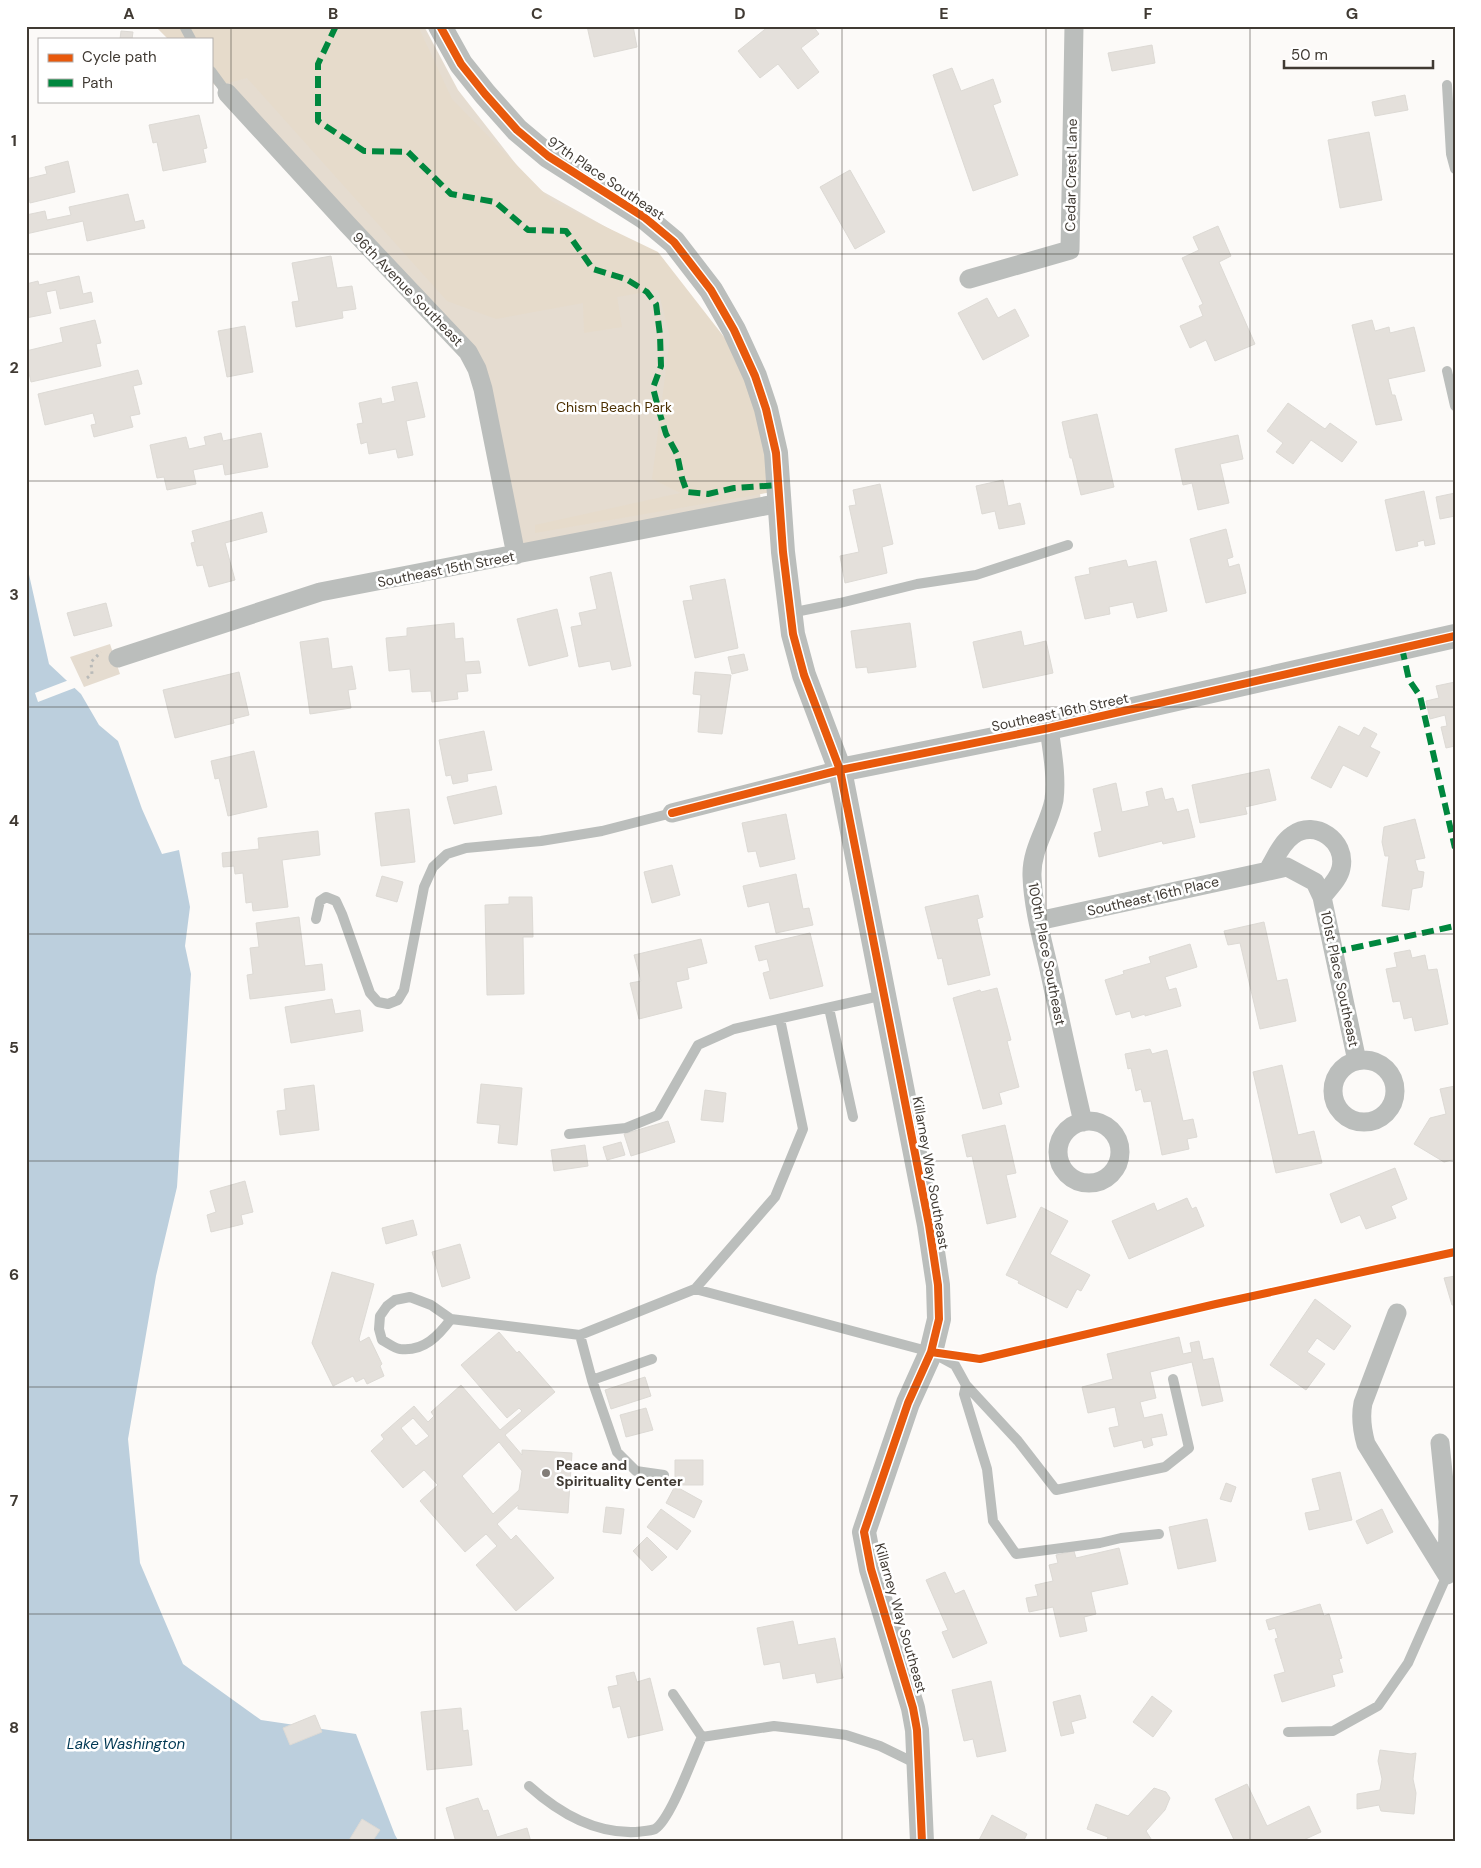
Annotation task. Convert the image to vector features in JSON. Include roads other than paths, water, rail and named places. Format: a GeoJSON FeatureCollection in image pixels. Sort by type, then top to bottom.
{"type":"FeatureCollection","features":[{"type":"Feature","properties":{"kind":"street","name":"97th Place Southeast"},"geometry":{"type":"LineString","coordinates":[[440,26],[461,64],[517,130],[556,161],[644,217],[674,242],[711,290],[734,330],[756,376],[776,453],[780,503]]}},
{"type":"Feature","properties":{"kind":"street","name":"Cedar Crest Lane"},"geometry":{"type":"LineString","coordinates":[[969,279],[1070,250],[1074,26]]}},
{"type":"Feature","properties":{"kind":"street","name":"96th Avenue Southeast"},"geometry":{"type":"LineString","coordinates":[[227,93],[468,352],[477,369],[483,390],[516,555]]}},
{"type":"Feature","properties":{"kind":"street","name":"Southeast 15th Street"},"geometry":{"type":"LineString","coordinates":[[118,658],[320,592],[780,503]]}},
{"type":"Feature","properties":{"kind":"street","name":"Killarney Way Southeast"},"geometry":{"type":"LineString","coordinates":[[780,503],[783,552],[793,634],[804,675],[840,770],[929,1225],[938,1285],[939,1319],[931,1352],[908,1403],[864,1532],[871,1569],[913,1708],[917,1730],[922,1842]]}},
{"type":"Feature","properties":{"kind":"street","name":"Southeast 16th Street"},"geometry":{"type":"LineString","coordinates":[[672,813],[840,770],[1050,728],[1455,636]]}},
{"type":"Feature","properties":{"kind":"street","name":"100th Place Southeast"},"geometry":{"type":"LineString","coordinates":[[1050,728],[1055,780],[1054,801],[1048,822],[1035,850],[1032,863],[1032,878],[1038,921],[1083,1122]]}},
{"type":"Feature","properties":{"kind":"street","name":"101st Place Southeast"},"geometry":{"type":"LineString","coordinates":[[1268,870],[1281,848],[1294,834],[1312,830],[1329,836],[1340,850],[1342,867],[1339,876],[1322,896]]}},
{"type":"Feature","properties":{"kind":"street","name":"Southeast 16th Place"},"geometry":{"type":"LineString","coordinates":[[1038,921],[1268,870],[1286,867],[1302,874]]}},
{"type":"Feature","properties":{"kind":"street","name":"101st Place Southeast"},"geometry":{"type":"LineString","coordinates":[[1302,874],[1315,882],[1322,896],[1357,1061]]}},
{"type":"Feature","properties":{"kind":"street"},"geometry":{"type":"LineString","coordinates":[[1397,1313],[1363,1403],[1361,1414],[1362,1430],[1366,1444],[1451,1576]]}},
{"type":"Feature","properties":{"kind":"street"},"geometry":{"type":"LineString","coordinates":[[1440,1443],[1448,1520],[1451,1576]]}},
{"type":"Feature","properties":{"kind":"lane"},"geometry":{"type":"LineString","coordinates":[[184,26],[190,38]]}},
{"type":"Feature","properties":{"kind":"lane"},"geometry":{"type":"LineString","coordinates":[[212,72],[227,93]]}},
{"type":"Feature","properties":{"kind":"lane"},"geometry":{"type":"LineString","coordinates":[[1447,85],[1451,154],[1455,169]]}},
{"type":"Feature","properties":{"kind":"lane"},"geometry":{"type":"LineString","coordinates":[[1447,370],[1455,406]]}},
{"type":"Feature","properties":{"kind":"lane"},"geometry":{"type":"LineString","coordinates":[[790,613],[917,584],[976,575],[1068,545]]}},
{"type":"Feature","properties":{"kind":"lane"},"geometry":{"type":"LineString","coordinates":[[316,919],[320,901],[326,898],[336,901],[370,993],[378,1002],[388,1004],[398,1000],[404,990],[424,887],[434,867],[448,854],[466,848],[540,841],[602,831],[672,813]]}},
{"type":"Feature","properties":{"kind":"lane"},"geometry":{"type":"LineString","coordinates":[[569,1134],[626,1128],[658,1116],[698,1045],[734,1029],[884,995]]}},
{"type":"Feature","properties":{"kind":"lane"},"geometry":{"type":"LineString","coordinates":[[828,1008],[853,1117]]}},
{"type":"Feature","properties":{"kind":"lane"},"geometry":{"type":"LineString","coordinates":[[452,1319],[439,1336],[420,1347],[399,1349],[382,1340],[379,1329],[380,1316],[387,1306],[395,1300],[410,1297],[431,1305],[452,1319],[580,1335],[695,1289],[775,1197],[803,1130],[780,1019]]}},
{"type":"Feature","properties":{"kind":"lane"},"geometry":{"type":"LineString","coordinates":[[695,1289],[931,1352],[954,1365],[966,1385],[1018,1441],[1056,1490],[1164,1467],[1189,1448],[1173,1379]]}},
{"type":"Feature","properties":{"kind":"lane"},"geometry":{"type":"LineString","coordinates":[[580,1335],[592,1380],[617,1452],[636,1471],[664,1475]]}},
{"type":"Feature","properties":{"kind":"lane"},"geometry":{"type":"LineString","coordinates":[[592,1380],[652,1359]]}},
{"type":"Feature","properties":{"kind":"lane"},"geometry":{"type":"LineString","coordinates":[[966,1385],[964,1394],[987,1469],[993,1521],[1016,1554],[1159,1534]]}},
{"type":"Feature","properties":{"kind":"lane"},"geometry":{"type":"LineString","coordinates":[[1288,1732],[1333,1731],[1378,1706],[1408,1663],[1451,1576]]}},
{"type":"Feature","properties":{"kind":"lane"},"geometry":{"type":"LineString","coordinates":[[673,1694],[702,1737]]}},
{"type":"Feature","properties":{"kind":"lane"},"geometry":{"type":"LineString","coordinates":[[702,1737],[774,1726],[808,1730],[846,1735],[880,1746],[918,1764]]}},
{"type":"Feature","properties":{"kind":"lane"},"geometry":{"type":"LineString","coordinates":[[529,1786],[546,1801],[573,1818],[603,1830],[622,1833],[654,1829],[664,1819],[676,1798],[702,1737]]}},
{"type":"Feature","properties":{"kind":"water","name":"Lake Washington"},"geometry":{"type":"Polygon","coordinates":[[[26,561],[49,664],[81,694],[99,725],[118,741],[142,809],[162,854],[179,850],[190,907],[185,946],[191,974],[177,1187],[156,1276],[128,1439],[140,1563],[183,1664],[261,1720],[356,1734],[399,1842],[26,1842],[26,561]]]}},
{"type":"Feature","properties":{"kind":"place","name":"Peace and Spirituality Center"},"geometry":{"type":"Point","coordinates":[546,1473]}},
{"type":"Feature","properties":{"kind":"park label","name":"Chism Beach Park"},"geometry":{"type":"Point","coordinates":[614,407]}}]}
